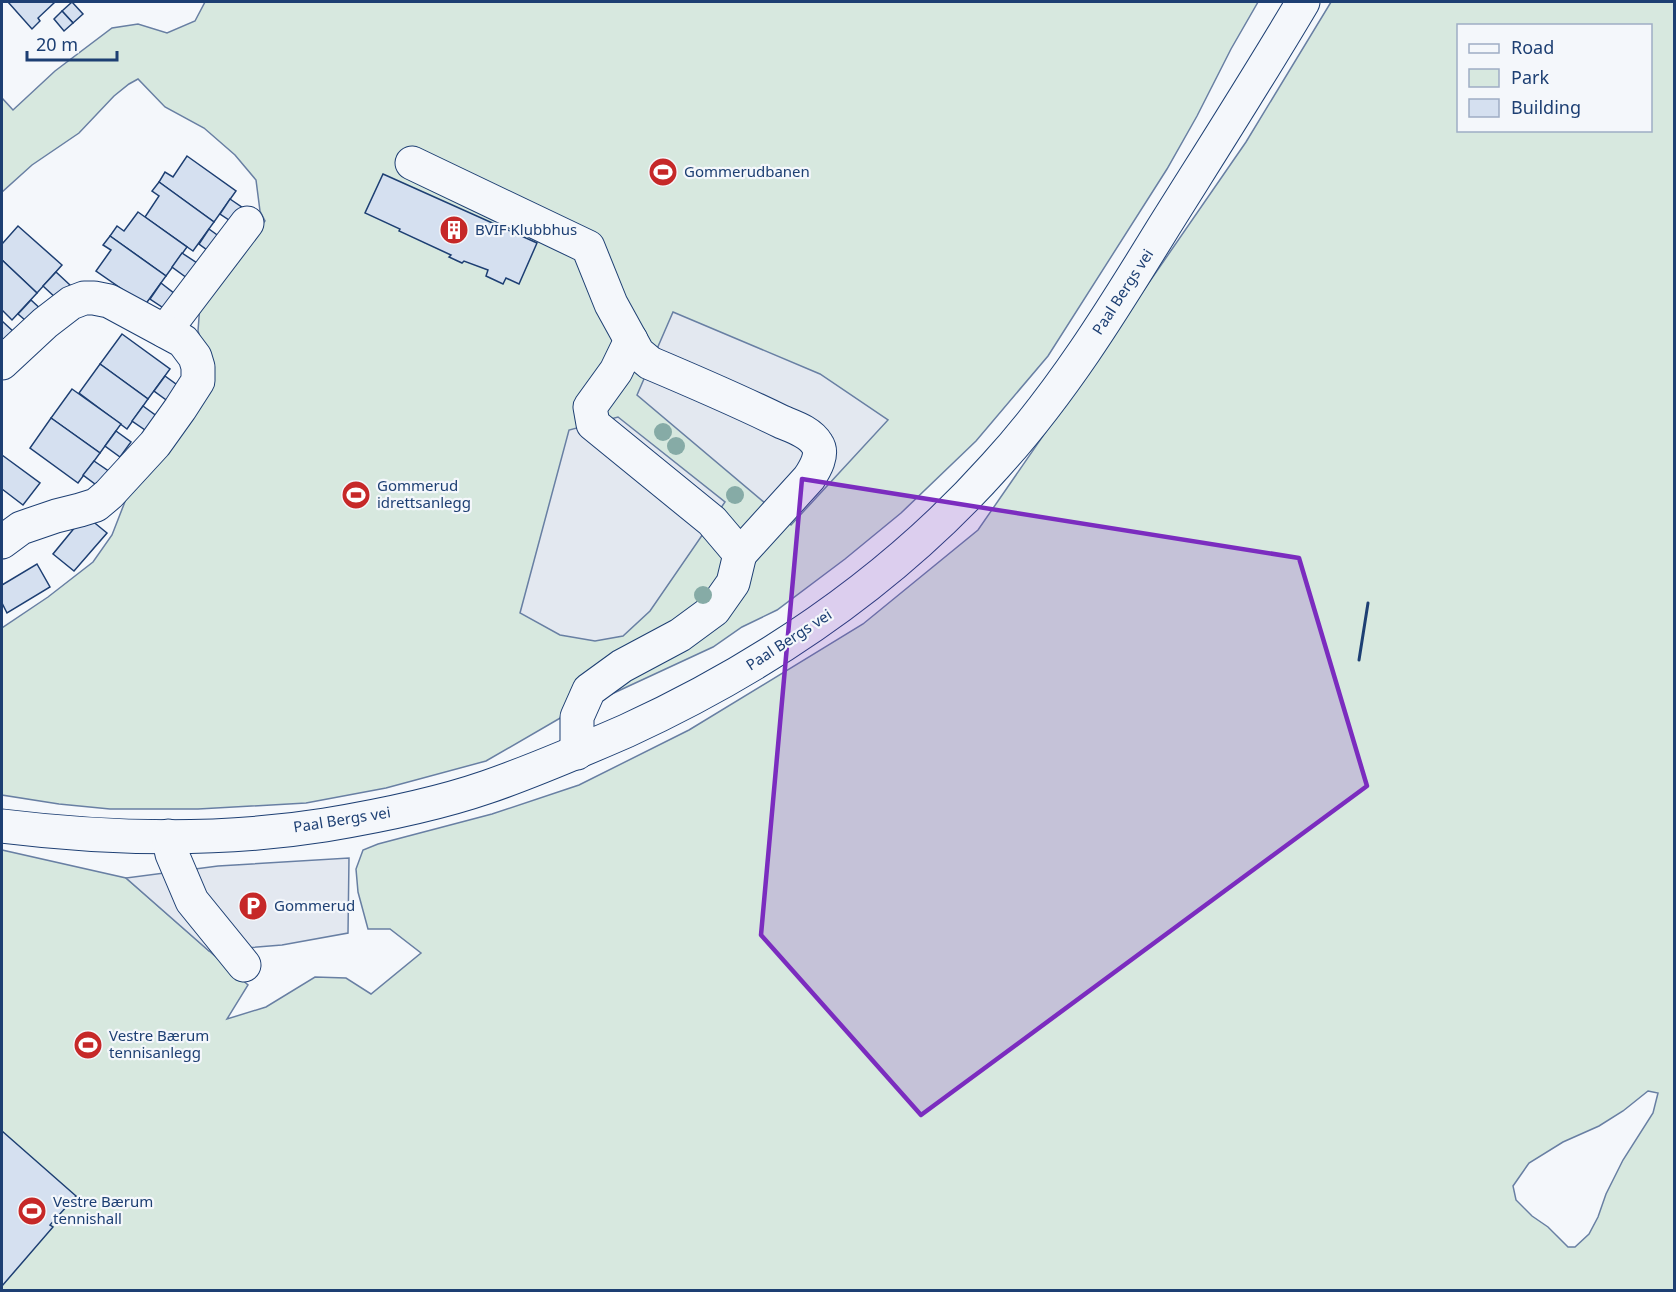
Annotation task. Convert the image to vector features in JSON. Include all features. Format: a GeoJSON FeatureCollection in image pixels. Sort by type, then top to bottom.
{"type":"FeatureCollection","features":[{"type":"Feature","properties":{"kind":"street","name":"Paal Bergs vei"},"geometry":{"type":"LineString","coordinates":[[2,826],[110,836],[229,835],[323,825],[406,810],[485,788],[577,753],[670,711],[754,664],[828,615],[895,563],[995,466],[1056,393],[1106,320],[1303,2]]}},
{"type":"Feature","properties":{"kind":"street"},"geometry":{"type":"LineString","coordinates":[[412,163],[588,247],[610,304],[638,353],[651,363],[807,434],[819,445],[820,455],[809,478],[741,554],[733,583],[714,610],[680,635],[622,666],[589,690],[577,717],[577,753]]}},
{"type":"Feature","properties":{"kind":"street"},"geometry":{"type":"LineString","coordinates":[[165,331],[247,223]]}},
{"type":"Feature","properties":{"kind":"street"},"geometry":{"type":"LineString","coordinates":[[2,363],[45,323],[71,303],[84,298],[94,298],[109,301],[183,341],[195,357],[198,367],[198,381],[155,444],[96,505],[8,527]]}},
{"type":"Feature","properties":{"kind":"street"},"geometry":{"type":"LineString","coordinates":[[631,340],[616,370],[590,407],[593,424],[712,521],[741,554]]}},
{"type":"Feature","properties":{"kind":"street"},"geometry":{"type":"LineString","coordinates":[[168,836],[172,854],[192,901],[244,965]]}},
{"type":"Feature","properties":{"kind":"highlighted area"},"geometry":{"type":"Polygon","coordinates":[[[802,479],[1299,558],[1367,786],[921,1115],[761,935],[802,479]]]}},
{"type":"Feature","properties":{"kind":"green space"},"geometry":{"type":"Polygon","coordinates":[[[205,2],[1258,2],[1167,169],[1048,356],[976,441],[901,513],[777,610],[742,627],[713,647],[562,717],[486,761],[386,788],[306,803],[198,809],[110,809],[2,795],[2,628],[48,597],[93,562],[112,535],[133,481],[209,364],[198,331],[200,304],[265,221],[260,211],[256,180],[235,155],[204,128],[165,107],[138,79],[114,96],[79,133],[32,165],[2,192],[2,98],[13,110],[55,71],[112,28],[138,24],[167,33],[195,21],[205,2]]]}},
{"type":"Feature","properties":{"kind":"green space"},"geometry":{"type":"Polygon","coordinates":[[[1331,2],[1674,2],[1674,1290],[2,1290],[2,850],[126,878],[248,985],[227,1019],[266,1007],[315,977],[346,978],[371,994],[421,953],[390,929],[368,929],[358,892],[356,869],[363,850],[492,814],[579,785],[689,730],[863,624],[978,530],[1246,142],[1331,2]],[[1648,1091],[1599,1126],[1563,1142],[1529,1163],[1513,1186],[1516,1200],[1568,1247],[1575,1247],[1589,1234],[1623,1160],[1653,1113],[1658,1093],[1648,1091]]]}},
{"type":"Feature","properties":{"kind":"shaded area"},"geometry":{"type":"Polygon","coordinates":[[[673,312],[820,374],[888,420],[791,525],[637,395],[673,312]]]}},
{"type":"Feature","properties":{"kind":"shaded area"},"geometry":{"type":"Polygon","coordinates":[[[618,417],[725,502],[650,611],[623,636],[595,641],[560,635],[520,613],[569,430],[618,417]]]}},
{"type":"Feature","properties":{"kind":"shaded area","name":"Gommerud"},"geometry":{"type":"Polygon","coordinates":[[[349,858],[348,933],[282,945],[209,951],[126,878],[218,866],[349,858]]]}},
{"type":"Feature","properties":{"kind":"building"},"geometry":{"type":"Polygon","coordinates":[[[8,2],[55,2],[38,18],[40,21],[32,29],[8,2]]]}},
{"type":"Feature","properties":{"kind":"building"},"geometry":{"type":"Polygon","coordinates":[[[72,2],[83,14],[73,23],[62,11],[72,2]]]}},
{"type":"Feature","properties":{"kind":"building"},"geometry":{"type":"Polygon","coordinates":[[[62,11],[73,23],[64,31],[54,19],[62,11]]]}},
{"type":"Feature","properties":{"kind":"building"},"geometry":{"type":"Polygon","coordinates":[[[187,156],[236,191],[214,222],[159,182],[165,172],[173,177],[187,156]]]}},
{"type":"Feature","properties":{"kind":"building","name":"BVIF Klubbhus"},"geometry":{"type":"Polygon","coordinates":[[[383,174],[537,243],[519,284],[506,278],[503,284],[486,276],[488,270],[449,257],[451,255],[365,213],[383,174]]]}},
{"type":"Feature","properties":{"kind":"building"},"geometry":{"type":"Polygon","coordinates":[[[159,182],[214,222],[193,251],[145,217],[159,196],[152,191],[159,182]]]}},
{"type":"Feature","properties":{"kind":"building"},"geometry":{"type":"Polygon","coordinates":[[[230,199],[246,210],[235,224],[220,214],[230,199]]]}},
{"type":"Feature","properties":{"kind":"building"},"geometry":{"type":"Polygon","coordinates":[[[138,212],[187,247],[166,276],[110,236],[117,226],[124,231],[138,212]]]}},
{"type":"Feature","properties":{"kind":"building"},"geometry":{"type":"Polygon","coordinates":[[[18,226],[62,265],[37,293],[2,260],[2,244],[18,226]]]}},
{"type":"Feature","properties":{"kind":"building"},"geometry":{"type":"Polygon","coordinates":[[[209,229],[224,240],[214,255],[199,244],[209,229]]]}},
{"type":"Feature","properties":{"kind":"building"},"geometry":{"type":"Polygon","coordinates":[[[110,236],[166,276],[145,305],[96,271],[111,250],[103,245],[110,236]]]}},
{"type":"Feature","properties":{"kind":"building"},"geometry":{"type":"Polygon","coordinates":[[[182,253],[197,263],[187,278],[172,267],[182,253]]]}},
{"type":"Feature","properties":{"kind":"building"},"geometry":{"type":"Polygon","coordinates":[[[2,260],[37,293],[12,320],[2,310],[2,260]]]}},
{"type":"Feature","properties":{"kind":"building"},"geometry":{"type":"Polygon","coordinates":[[[56,272],[70,285],[57,299],[43,286],[56,272]]]}},
{"type":"Feature","properties":{"kind":"building"},"geometry":{"type":"Polygon","coordinates":[[[161,283],[175,294],[165,309],[150,299],[161,283]]]}},
{"type":"Feature","properties":{"kind":"building"},"geometry":{"type":"Polygon","coordinates":[[[31,300],[44,312],[32,326],[18,314],[31,300]]]}},
{"type":"Feature","properties":{"kind":"building"},"geometry":{"type":"Polygon","coordinates":[[[2,321],[15,333],[2,346],[2,321]]]}},
{"type":"Feature","properties":{"kind":"building"},"geometry":{"type":"Polygon","coordinates":[[[122,334],[170,369],[148,399],[100,364],[122,334]]]}},
{"type":"Feature","properties":{"kind":"building"},"geometry":{"type":"Polygon","coordinates":[[[100,364],[148,399],[127,429],[79,393],[100,364]]]}},
{"type":"Feature","properties":{"kind":"building"},"geometry":{"type":"Polygon","coordinates":[[[165,376],[180,387],[169,402],[154,391],[165,376]]]}},
{"type":"Feature","properties":{"kind":"building"},"geometry":{"type":"Polygon","coordinates":[[[72,389],[121,424],[100,453],[51,418],[72,389]]]}},
{"type":"Feature","properties":{"kind":"building"},"geometry":{"type":"Polygon","coordinates":[[[143,406],[158,417],[148,432],[132,421],[143,406]]]}},
{"type":"Feature","properties":{"kind":"building"},"geometry":{"type":"Polygon","coordinates":[[[51,418],[100,453],[78,483],[30,448],[51,418]]]}},
{"type":"Feature","properties":{"kind":"building"},"geometry":{"type":"Polygon","coordinates":[[[116,431],[131,442],[120,457],[105,446],[116,431]]]}},
{"type":"Feature","properties":{"kind":"building"},"geometry":{"type":"Polygon","coordinates":[[[2,455],[40,483],[23,505],[2,489],[2,455]]]}},
{"type":"Feature","properties":{"kind":"building"},"geometry":{"type":"Polygon","coordinates":[[[94,461],[110,472],[99,487],[83,475],[94,461]]]}},
{"type":"Feature","properties":{"kind":"building"},"geometry":{"type":"Polygon","coordinates":[[[85,515],[107,533],[74,571],[53,554],[85,515]]]}},
{"type":"Feature","properties":{"kind":"building"},"geometry":{"type":"Polygon","coordinates":[[[37,564],[50,587],[7,613],[2,603],[2,585],[37,564]]]}},
{"type":"Feature","properties":{"kind":"building","name":"Vestre Bærum tennishall"},"geometry":{"type":"Polygon","coordinates":[[[2,1131],[76,1196],[50,1225],[53,1227],[2,1286],[2,1131]]]}},
{"type":"Feature","properties":{"kind":"wall"},"geometry":{"type":"LineString","coordinates":[[1359,660],[1368,603]]}},
{"type":"Feature","properties":{"kind":"place","name":"Gommerudbanen"},"geometry":{"type":"Point","coordinates":[663,172]}},
{"type":"Feature","properties":{"kind":"place","name":"BVIF Klubbhus"},"geometry":{"type":"Point","coordinates":[454,230]}},
{"type":"Feature","properties":{"kind":"place","name":"Gommerud idrettsanlegg"},"geometry":{"type":"Point","coordinates":[356,495]}},
{"type":"Feature","properties":{"kind":"place","name":"Gommerud"},"geometry":{"type":"Point","coordinates":[253,906]}},
{"type":"Feature","properties":{"kind":"place","name":"Vestre Bærum tennisanlegg"},"geometry":{"type":"Point","coordinates":[88,1045]}},
{"type":"Feature","properties":{"kind":"place","name":"Vestre Bærum tennishall"},"geometry":{"type":"Point","coordinates":[32,1211]}}]}
